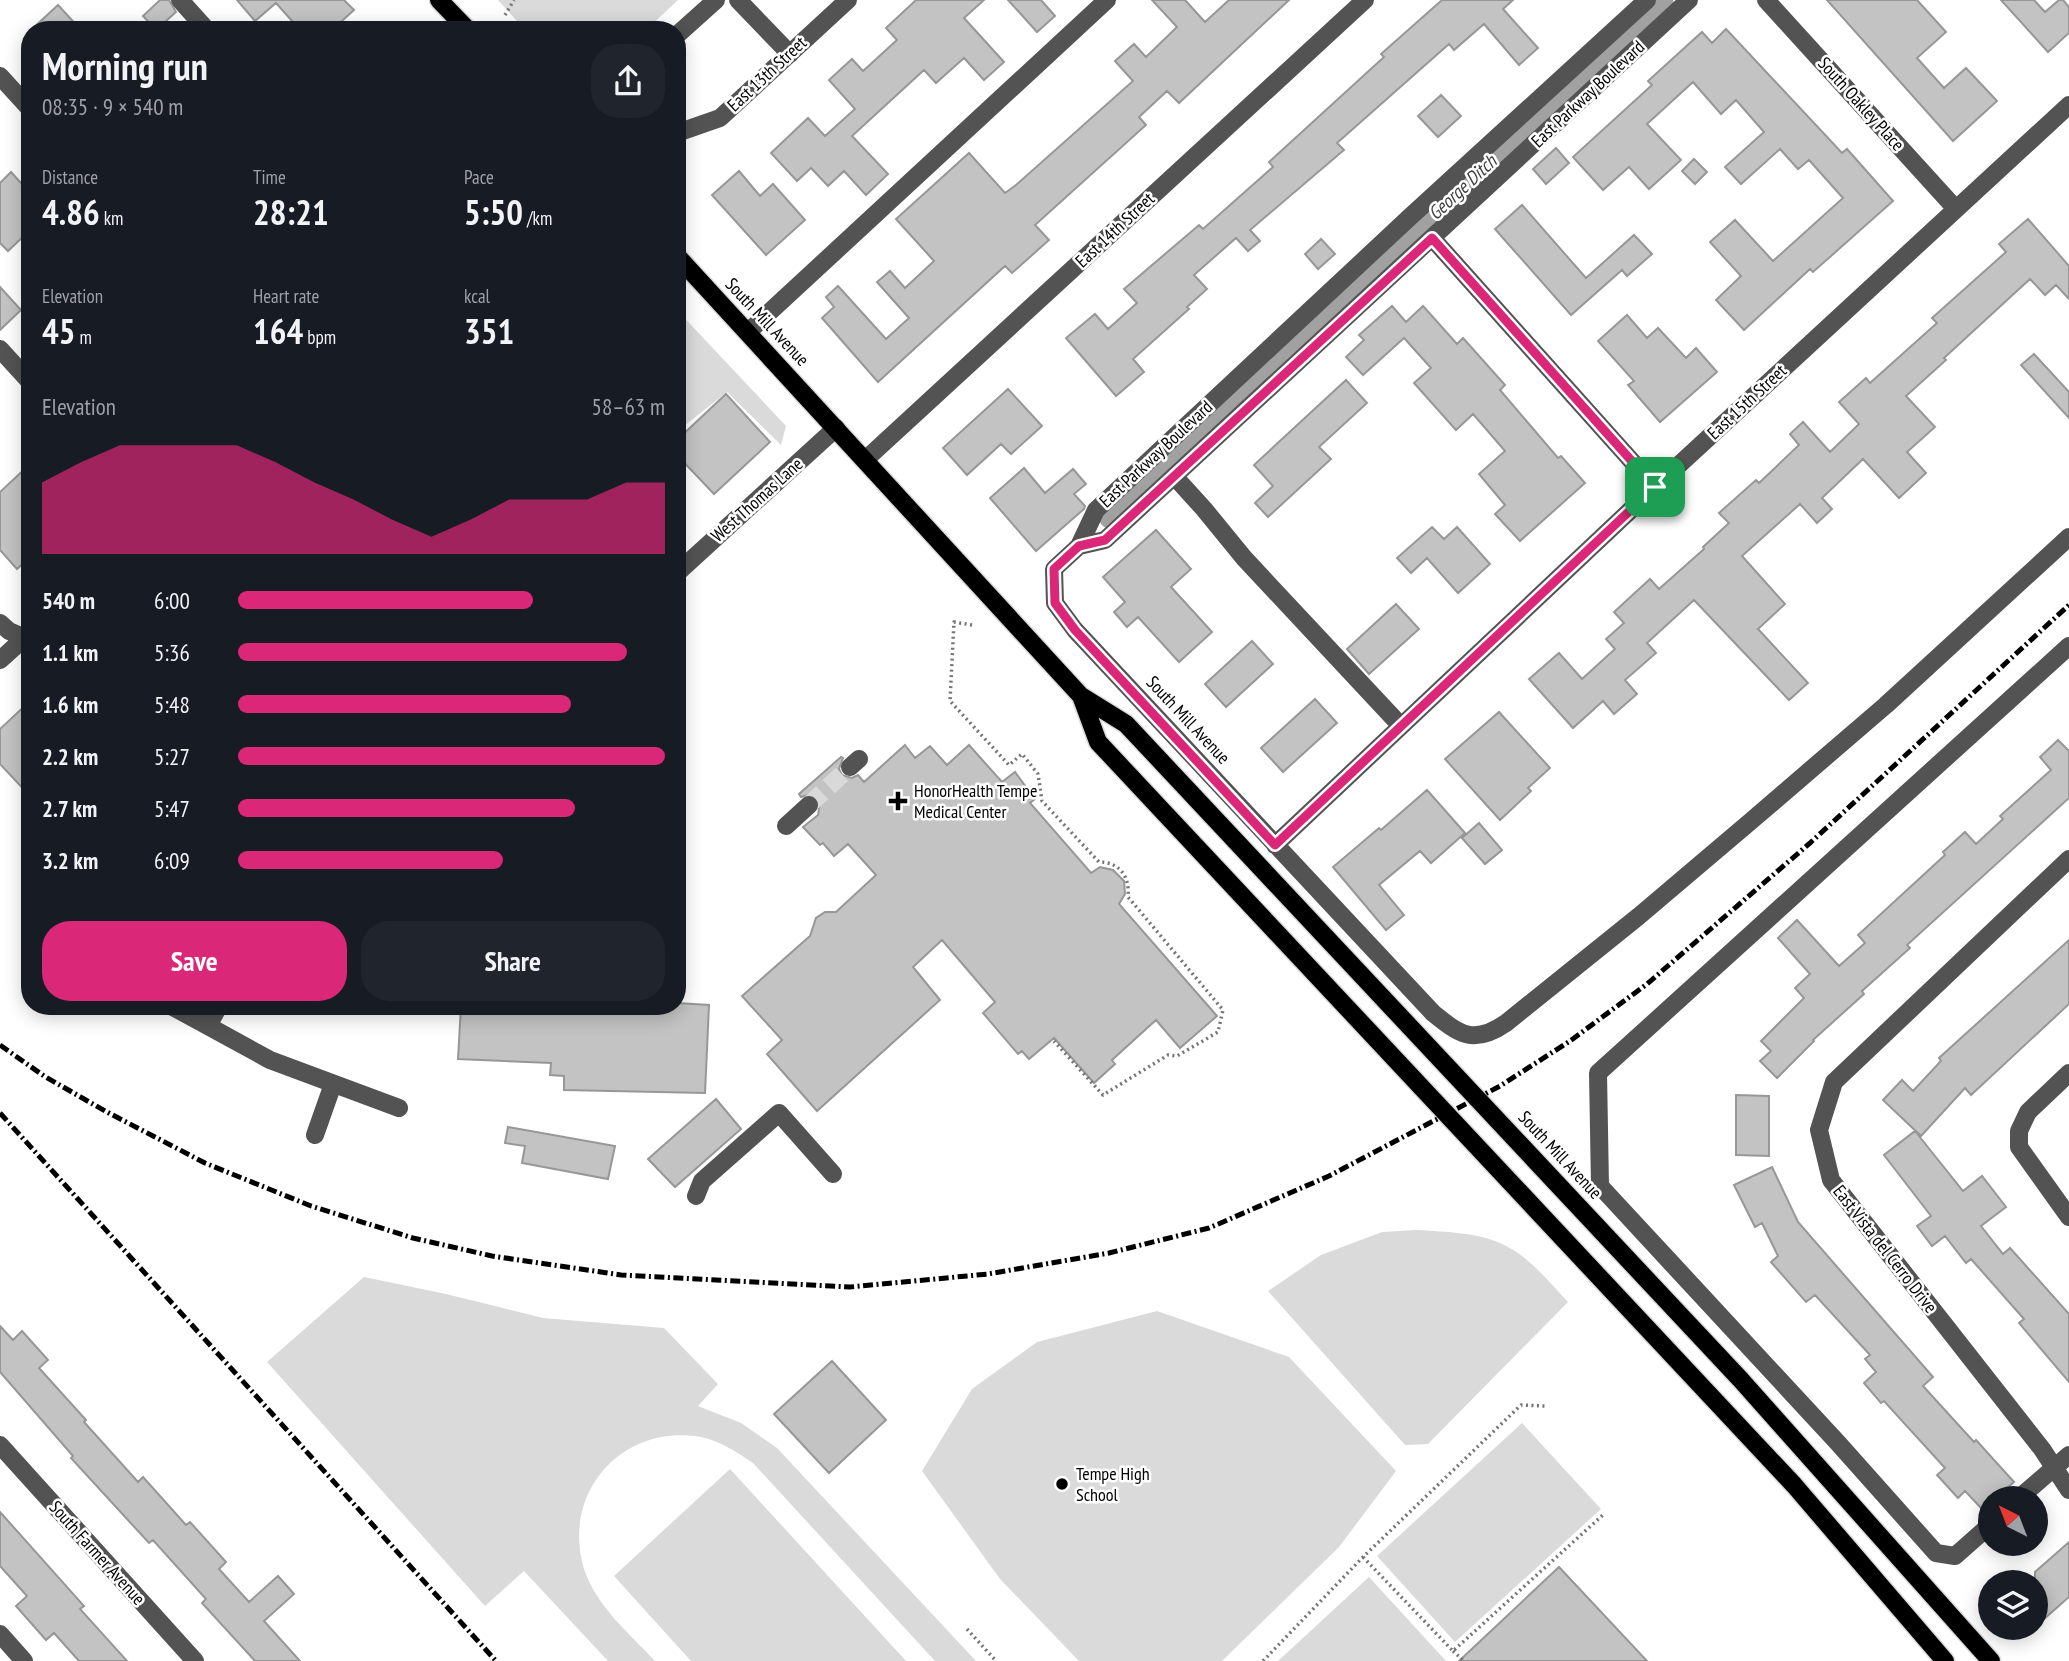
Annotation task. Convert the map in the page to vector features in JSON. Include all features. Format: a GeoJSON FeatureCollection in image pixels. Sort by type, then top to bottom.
{"type":"FeatureCollection","features":[{"type":"Feature","properties":{"kind":"main road"},"geometry":{"type":"LineString","coordinates":[[442,1],[457,21]]}},
{"type":"Feature","properties":{"kind":"main road","name":"South Mill Avenue"},"geometry":{"type":"LineString","coordinates":[[686,266],[1081,696],[1126,724],[1741,1380],[1991,1661]]}},
{"type":"Feature","properties":{"kind":"main road","name":"South Mill Avenue"},"geometry":{"type":"LineString","coordinates":[[1081,696],[1098,742],[1794,1485],[1945,1661]]}},
{"type":"Feature","properties":{"kind":"street"},"geometry":{"type":"LineString","coordinates":[[180,0],[199,21]]}},
{"type":"Feature","properties":{"kind":"street"},"geometry":{"type":"LineString","coordinates":[[686,27],[716,0]]}},
{"type":"Feature","properties":{"kind":"street"},"geometry":{"type":"LineString","coordinates":[[738,0],[790,54]]}},
{"type":"Feature","properties":{"kind":"street","name":"East 13th Street"},"geometry":{"type":"LineString","coordinates":[[686,130],[720,118],[848,0]]}},
{"type":"Feature","properties":{"kind":"street"},"geometry":{"type":"LineString","coordinates":[[748,332],[1107,0]]}},
{"type":"Feature","properties":{"kind":"street","name":"East 14th Street"},"geometry":{"type":"LineString","coordinates":[[865,460],[1365,0]]}},
{"type":"Feature","properties":{"kind":"street","name":"East Parkway Boulevard"},"geometry":{"type":"LineString","coordinates":[[1055,603],[1054,569],[1079,546],[1096,510],[1647,0]]}},
{"type":"Feature","properties":{"kind":"street","name":"East Parkway Boulevard"},"geometry":{"type":"LineString","coordinates":[[1079,546],[1105,540],[1689,0]]}},
{"type":"Feature","properties":{"kind":"street","name":"South Oakley Place"},"geometry":{"type":"LineString","coordinates":[[1766,0],[1956,209]]}},
{"type":"Feature","properties":{"kind":"street"},"geometry":{"type":"LineString","coordinates":[[0,76],[21,99]]}},
{"type":"Feature","properties":{"kind":"street","name":"East 15th Street"},"geometry":{"type":"LineString","coordinates":[[1275,845],[1655,487],[2069,105]]}},
{"type":"Feature","properties":{"kind":"street"},"geometry":{"type":"LineString","coordinates":[[1432,238],[1655,487]]}},
{"type":"Feature","properties":{"kind":"street"},"geometry":{"type":"LineString","coordinates":[[0,349],[21,372]]}},
{"type":"Feature","properties":{"kind":"street","name":"West Thomas Lane"},"geometry":{"type":"LineString","coordinates":[[686,565],[836,428]]}},
{"type":"Feature","properties":{"kind":"street"},"geometry":{"type":"LineString","coordinates":[[1174,476],[1244,558],[1401,726]]}},
{"type":"Feature","properties":{"kind":"street","name":"South Mill Avenue"},"geometry":{"type":"LineString","coordinates":[[1055,603],[1075,630],[1433,1013],[1453,1029],[1474,1036],[1490,1034],[1506,1023],[1639,916],[1886,705],[2069,537]]}},
{"type":"Feature","properties":{"kind":"street"},"geometry":{"type":"LineString","coordinates":[[0,623],[9,631],[21,635]]}},
{"type":"Feature","properties":{"kind":"street"},"geometry":{"type":"LineString","coordinates":[[0,660],[21,643]]}},
{"type":"Feature","properties":{"kind":"street"},"geometry":{"type":"LineString","coordinates":[[1978,1536],[1955,1556],[1936,1553],[1600,1186],[1598,1073],[2069,646]]}},
{"type":"Feature","properties":{"kind":"street"},"geometry":{"type":"LineString","coordinates":[[786,826],[809,805]]}},
{"type":"Feature","properties":{"kind":"street","name":"East Vista del Cerro Drive"},"geometry":{"type":"LineString","coordinates":[[2069,859],[1835,1082],[1819,1130],[1831,1180],[2054,1466],[2069,1490]]}},
{"type":"Feature","properties":{"kind":"street"},"geometry":{"type":"LineString","coordinates":[[188,1015],[270,1060],[400,1108]]}},
{"type":"Feature","properties":{"kind":"street"},"geometry":{"type":"LineString","coordinates":[[208,1026],[214,1015]]}},
{"type":"Feature","properties":{"kind":"street"},"geometry":{"type":"LineString","coordinates":[[2069,1073],[2028,1112],[2019,1131],[2019,1147],[2069,1217]]}},
{"type":"Feature","properties":{"kind":"street"},"geometry":{"type":"LineString","coordinates":[[315,1135],[333,1084]]}},
{"type":"Feature","properties":{"kind":"street"},"geometry":{"type":"LineString","coordinates":[[696,1196],[702,1181],[779,1113],[833,1174]]}},
{"type":"Feature","properties":{"kind":"street","name":"South Farmer Avenue"},"geometry":{"type":"LineString","coordinates":[[0,1445],[195,1661]]}},
{"type":"Feature","properties":{"kind":"street"},"geometry":{"type":"LineString","coordinates":[[2032,1486],[2069,1455]]}},
{"type":"Feature","properties":{"kind":"street"},"geometry":{"type":"LineString","coordinates":[[0,1634],[24,1661]]}},
{"type":"Feature","properties":{"kind":"path"},"geometry":{"type":"LineString","coordinates":[[505,15],[514,0]]}},
{"type":"Feature","properties":{"kind":"path"},"geometry":{"type":"LineString","coordinates":[[972,625],[954,622],[950,701],[1010,765],[1023,754],[1038,774],[1042,801],[1099,862],[1109,862],[1117,866],[1127,877],[1128,897],[1223,1010],[1218,1032],[1177,1056],[1168,1055],[1103,1095],[1054,1041]]}},
{"type":"Feature","properties":{"kind":"path"},"geometry":{"type":"LineString","coordinates":[[1263,1661],[1363,1557],[1521,1405],[1545,1406]]}},
{"type":"Feature","properties":{"kind":"path"},"geometry":{"type":"LineString","coordinates":[[1453,1651],[1604,1514]]}},
{"type":"Feature","properties":{"kind":"path"},"geometry":{"type":"LineString","coordinates":[[1363,1557],[1464,1661]]}},
{"type":"Feature","properties":{"kind":"path"},"geometry":{"type":"LineString","coordinates":[[967,1629],[996,1661]]}},
{"type":"Feature","properties":{"kind":"shaded area"},"geometry":{"type":"Polygon","coordinates":[[[498,0],[678,0],[656,21],[517,21],[498,0]]]}},
{"type":"Feature","properties":{"kind":"shaded area"},"geometry":{"type":"Polygon","coordinates":[[[686,320],[786,426],[781,445],[727,392],[686,424],[686,320]]]}},
{"type":"Feature","properties":{"kind":"shaded area"},"geometry":{"type":"Polygon","coordinates":[[[1382,1232],[1452,1232],[1498,1242],[1532,1265],[1568,1302],[1428,1444],[1405,1445],[1268,1291],[1321,1255],[1382,1232]]]}},
{"type":"Feature","properties":{"kind":"shaded area"},"geometry":{"type":"Polygon","coordinates":[[[364,1277],[543,1318],[664,1328],[718,1384],[698,1406],[741,1423],[777,1448],[976,1661],[935,1661],[753,1463],[722,1444],[701,1437],[672,1436],[646,1441],[623,1453],[604,1469],[590,1490],[581,1514],[579,1541],[589,1582],[614,1618],[655,1661],[608,1661],[524,1571],[485,1606],[267,1362],[364,1277]]]}},
{"type":"Feature","properties":{"kind":"shaded area"},"geometry":{"type":"Polygon","coordinates":[[[1157,1311],[1289,1357],[1396,1471],[1339,1547],[1222,1661],[1079,1661],[1000,1579],[922,1471],[972,1389],[1037,1342],[1157,1311]]]}},
{"type":"Feature","properties":{"kind":"shaded area"},"geometry":{"type":"Polygon","coordinates":[[[1522,1423],[1601,1509],[1455,1642],[1377,1556],[1522,1423]]]}},
{"type":"Feature","properties":{"kind":"shaded area"},"geometry":{"type":"Polygon","coordinates":[[[730,1469],[906,1661],[691,1661],[614,1576],[730,1469]]]}},
{"type":"Feature","properties":{"kind":"shaded area"},"geometry":{"type":"Polygon","coordinates":[[[1369,1577],[1446,1661],[1278,1661],[1369,1577]]]}},
{"type":"Feature","properties":{"kind":"building"},"geometry":{"type":"Polygon","coordinates":[[[160,0],[169,0],[176,12],[166,21],[148,21],[143,16],[160,0]]]}},
{"type":"Feature","properties":{"kind":"building"},"geometry":{"type":"Polygon","coordinates":[[[237,0],[344,0],[354,10],[342,21],[292,21],[276,3],[255,21],[237,0]]]}},
{"type":"Feature","properties":{"kind":"building"},"geometry":{"type":"Polygon","coordinates":[[[916,0],[984,0],[964,18],[1004,62],[984,80],[964,58],[936,83],[924,70],[852,136],[888,174],[866,195],[844,171],[828,186],[811,168],[797,181],[771,153],[808,118],[825,136],[855,109],[829,80],[852,59],[863,71],[897,40],[886,28],[916,0]]]}},
{"type":"Feature","properties":{"kind":"building"},"geometry":{"type":"Polygon","coordinates":[[[1008,0],[1041,0],[1055,16],[1037,32],[1008,0]]]}},
{"type":"Feature","properties":{"kind":"building"},"geometry":{"type":"Polygon","coordinates":[[[1152,0],[1185,0],[1205,22],[1229,0],[1289,0],[1179,103],[1167,91],[1139,117],[1146,125],[1035,225],[1049,240],[1012,273],[1005,266],[878,382],[822,318],[834,307],[826,297],[838,286],[886,339],[909,318],[877,282],[890,271],[905,288],[934,261],[896,219],[969,153],[1005,193],[1016,185],[1133,81],[1115,61],[1134,44],[1146,57],[1177,27],[1152,0]]]}},
{"type":"Feature","properties":{"kind":"building"},"geometry":{"type":"Polygon","coordinates":[[[1442,0],[1513,0],[1503,9],[1538,48],[1519,65],[1484,24],[1454,50],[1449,44],[1337,143],[1344,150],[1250,230],[1260,241],[1248,251],[1236,238],[1194,275],[1207,289],[1187,307],[1189,309],[1133,359],[1144,372],[1116,396],[1066,338],[1095,314],[1108,329],[1137,303],[1124,289],[1199,225],[1203,229],[1273,167],[1269,162],[1384,57],[1381,54],[1442,0]]]}},
{"type":"Feature","properties":{"kind":"building"},"geometry":{"type":"Polygon","coordinates":[[[1827,0],[1917,0],[1946,32],[1917,58],[1944,88],[1966,68],[1997,101],[1953,141],[1827,0]]]}},
{"type":"Feature","properties":{"kind":"building"},"geometry":{"type":"Polygon","coordinates":[[[2001,0],[2034,0],[2045,12],[2059,0],[2063,0],[2069,7],[2069,33],[2048,52],[2001,0]]]}},
{"type":"Feature","properties":{"kind":"building"},"geometry":{"type":"Polygon","coordinates":[[[58,5],[73,21],[41,21],[58,5]]]}},
{"type":"Feature","properties":{"kind":"building"},"geometry":{"type":"Polygon","coordinates":[[[1726,29],[1842,153],[1847,149],[1893,201],[1813,272],[1810,269],[1744,330],[1716,300],[1741,276],[1710,242],[1735,220],[1773,261],[1843,198],[1809,160],[1798,169],[1780,149],[1741,184],[1725,167],[1764,132],[1736,100],[1721,114],[1693,82],[1647,124],[1681,160],[1649,189],[1629,167],[1603,190],[1573,157],[1652,85],[1648,81],[1702,32],[1712,43],[1726,29]]]}},
{"type":"Feature","properties":{"kind":"building"},"geometry":{"type":"Polygon","coordinates":[[[1441,95],[1461,116],[1438,137],[1418,116],[1441,95]]]}},
{"type":"Feature","properties":{"kind":"building"},"geometry":{"type":"Polygon","coordinates":[[[1556,148],[1569,163],[1546,184],[1533,169],[1556,148]]]}},
{"type":"Feature","properties":{"kind":"building"},"geometry":{"type":"Polygon","coordinates":[[[1694,159],[1707,172],[1695,184],[1682,171],[1694,159]]]}},
{"type":"Feature","properties":{"kind":"building"},"geometry":{"type":"Polygon","coordinates":[[[739,171],[760,196],[773,184],[805,220],[766,255],[712,195],[739,171]]]}},
{"type":"Feature","properties":{"kind":"building"},"geometry":{"type":"Polygon","coordinates":[[[11,172],[21,183],[21,239],[8,251],[0,243],[0,183],[11,172]]]}},
{"type":"Feature","properties":{"kind":"building"},"geometry":{"type":"Polygon","coordinates":[[[1522,205],[1586,278],[1634,235],[1652,254],[1627,276],[1622,270],[1571,315],[1495,229],[1522,205]]]}},
{"type":"Feature","properties":{"kind":"building"},"geometry":{"type":"Polygon","coordinates":[[[2028,219],[2069,266],[2069,299],[2056,285],[2045,295],[2030,279],[1906,396],[1935,427],[1907,452],[1926,473],[1899,498],[1863,459],[1822,498],[1832,509],[1817,523],[1800,504],[1742,556],[1785,604],[1758,629],[1808,683],[1789,700],[1694,600],[1647,643],[1656,653],[1625,680],[1637,694],[1614,714],[1603,701],[1573,728],[1529,679],[1559,653],[1582,679],[1615,649],[1606,639],[1624,623],[1614,612],[1650,579],[1659,589],[1704,549],[1703,547],[1729,523],[1719,513],[1756,480],[1759,483],[1799,445],[1790,434],[1803,422],[1830,452],[1859,424],[1839,402],[1866,378],[1870,383],[1937,323],[1932,318],[2006,252],[1999,244],[2028,219]]]}},
{"type":"Feature","properties":{"kind":"building"},"geometry":{"type":"Polygon","coordinates":[[[1321,239],[1335,254],[1318,269],[1305,254],[1321,239]]]}},
{"type":"Feature","properties":{"kind":"building"},"geometry":{"type":"Polygon","coordinates":[[[0,287],[21,310],[0,330],[0,287]]]}},
{"type":"Feature","properties":{"kind":"building"},"geometry":{"type":"Polygon","coordinates":[[[1392,306],[1406,322],[1423,306],[1457,344],[1463,338],[1505,385],[1500,390],[1558,458],[1561,456],[1585,483],[1520,541],[1495,514],[1505,505],[1479,474],[1505,451],[1473,414],[1456,430],[1414,383],[1431,368],[1404,338],[1363,375],[1346,357],[1364,340],[1359,335],[1392,306]]]}},
{"type":"Feature","properties":{"kind":"building"},"geometry":{"type":"Polygon","coordinates":[[[1627,315],[1647,338],[1658,328],[1686,358],[1696,348],[1717,372],[1660,422],[1628,385],[1634,381],[1598,341],[1627,315]]]}},
{"type":"Feature","properties":{"kind":"building"},"geometry":{"type":"Polygon","coordinates":[[[2034,354],[2069,392],[2069,418],[2021,365],[2034,354]]]}},
{"type":"Feature","properties":{"kind":"building"},"geometry":{"type":"Polygon","coordinates":[[[1346,380],[1367,403],[1319,447],[1331,459],[1268,517],[1255,503],[1273,486],[1254,465],[1346,380]]]}},
{"type":"Feature","properties":{"kind":"building"},"geometry":{"type":"Polygon","coordinates":[[[1008,389],[1042,426],[1011,454],[1001,444],[967,475],[943,448],[1008,389]]]}},
{"type":"Feature","properties":{"kind":"building"},"geometry":{"type":"Polygon","coordinates":[[[726,394],[770,442],[714,494],[686,464],[686,432],[726,394]]]}},
{"type":"Feature","properties":{"kind":"building"},"geometry":{"type":"Polygon","coordinates":[[[1024,468],[1045,493],[1073,469],[1086,484],[1074,494],[1085,506],[1084,509],[1036,551],[990,498],[1024,468]]]}},
{"type":"Feature","properties":{"kind":"building"},"geometry":{"type":"Polygon","coordinates":[[[21,472],[21,565],[17,569],[0,550],[0,492],[21,472]]]}},
{"type":"Feature","properties":{"kind":"building"},"geometry":{"type":"Polygon","coordinates":[[[1432,527],[1444,539],[1457,527],[1490,564],[1458,593],[1427,558],[1411,573],[1397,558],[1432,527]]]}},
{"type":"Feature","properties":{"kind":"building"},"geometry":{"type":"Polygon","coordinates":[[[1156,530],[1191,569],[1171,587],[1212,632],[1179,662],[1138,617],[1127,627],[1114,612],[1125,602],[1103,577],[1156,530]]]}},
{"type":"Feature","properties":{"kind":"building"},"geometry":{"type":"Polygon","coordinates":[[[1396,604],[1419,629],[1369,674],[1347,649],[1396,604]]]}},
{"type":"Feature","properties":{"kind":"building"},"geometry":{"type":"Polygon","coordinates":[[[1252,641],[1273,664],[1226,707],[1205,684],[1252,641]]]}},
{"type":"Feature","properties":{"kind":"building"},"geometry":{"type":"Polygon","coordinates":[[[1315,699],[1337,723],[1283,772],[1261,748],[1315,699]]]}},
{"type":"Feature","properties":{"kind":"building"},"geometry":{"type":"Polygon","coordinates":[[[21,709],[21,786],[0,764],[0,729],[21,709]]]}},
{"type":"Feature","properties":{"kind":"building"},"geometry":{"type":"Polygon","coordinates":[[[1499,712],[1550,768],[1528,788],[1531,791],[1500,820],[1445,759],[1499,712]]]}},
{"type":"Feature","properties":{"kind":"building"},"geometry":{"type":"Polygon","coordinates":[[[2058,740],[2069,751],[2069,798],[1907,945],[1910,948],[1862,991],[1864,994],[1813,1040],[1777,1078],[1760,1061],[1771,1051],[1761,1041],[1804,998],[1795,988],[1810,974],[1778,938],[1797,920],[1839,966],[1865,943],[1858,935],[1945,855],[1943,852],[1965,832],[1976,844],[2003,819],[2000,816],[2051,770],[2040,757],[2058,740]]]}},
{"type":"Feature","properties":{"kind":"building"},"geometry":{"type":"Polygon","coordinates":[[[905,745],[915,758],[930,746],[947,765],[969,745],[1002,782],[1015,772],[1035,799],[1030,803],[1091,873],[1100,867],[1113,870],[1124,881],[1125,894],[1119,904],[1217,1016],[1180,1048],[1156,1020],[1112,1060],[1115,1064],[1094,1083],[1054,1038],[1029,1059],[1022,1051],[1018,1054],[983,1013],[995,1002],[942,940],[913,967],[940,1000],[817,1111],[767,1054],[782,1040],[742,996],[810,936],[816,918],[825,912],[836,912],[876,875],[848,844],[834,856],[823,843],[820,845],[803,827],[818,815],[820,802],[813,794],[801,797],[799,794],[841,757],[843,758],[839,769],[842,775],[852,778],[858,775],[864,782],[905,745]]]}},
{"type":"Feature","properties":{"kind":"building"},"geometry":{"type":"Polygon","coordinates":[[[1427,790],[1465,833],[1431,863],[1420,851],[1379,885],[1404,915],[1386,930],[1333,867],[1427,790]]]}},
{"type":"Feature","properties":{"kind":"building"},"geometry":{"type":"Polygon","coordinates":[[[1479,823],[1502,850],[1485,864],[1462,838],[1479,823]]]}},
{"type":"Feature","properties":{"kind":"building"},"geometry":{"type":"Polygon","coordinates":[[[2069,940],[2069,1004],[1971,1095],[1965,1088],[1921,1136],[1883,1100],[1902,1080],[1913,1091],[1941,1061],[1939,1058],[2069,940]]]}},
{"type":"Feature","properties":{"kind":"building"},"geometry":{"type":"Polygon","coordinates":[[[686,1004],[709,1005],[705,1093],[564,1090],[564,1076],[550,1075],[551,1063],[458,1059],[460,1015],[686,1015],[686,1004]]]}},
{"type":"Feature","properties":{"kind":"building"},"geometry":{"type":"Polygon","coordinates":[[[1736,1095],[1769,1096],[1769,1156],[1736,1155],[1736,1095]]]}},
{"type":"Feature","properties":{"kind":"building"},"geometry":{"type":"Polygon","coordinates":[[[716,1099],[741,1129],[675,1187],[648,1159],[716,1099]]]}},
{"type":"Feature","properties":{"kind":"building"},"geometry":{"type":"Polygon","coordinates":[[[508,1127],[615,1146],[608,1179],[522,1163],[525,1146],[505,1143],[508,1127]]]}},
{"type":"Feature","properties":{"kind":"building"},"geometry":{"type":"Polygon","coordinates":[[[1915,1131],[1963,1191],[1982,1176],[2006,1207],[1981,1226],[2003,1254],[2010,1248],[2069,1314],[2069,1382],[2019,1323],[2024,1319],[1971,1259],[1966,1263],[1945,1236],[1932,1246],[1917,1226],[1931,1216],[1884,1155],[1915,1131]]]}},
{"type":"Feature","properties":{"kind":"building"},"geometry":{"type":"Polygon","coordinates":[[[1772,1167],[1798,1222],[1933,1377],[1923,1386],[2014,1482],[2010,1486],[1978,1486],[1978,1505],[1965,1491],[1958,1498],[1937,1475],[1945,1468],[1864,1383],[1876,1372],[1865,1359],[1870,1355],[1815,1295],[1806,1302],[1771,1262],[1778,1256],[1762,1223],[1755,1227],[1734,1185],[1772,1167]]]}},
{"type":"Feature","properties":{"kind":"building"},"geometry":{"type":"Polygon","coordinates":[[[0,1326],[13,1340],[22,1331],[48,1360],[39,1368],[86,1420],[84,1422],[138,1482],[143,1477],[186,1525],[190,1522],[226,1562],[219,1569],[249,1602],[278,1576],[294,1594],[264,1621],[300,1661],[255,1661],[202,1603],[206,1599],[153,1540],[149,1543],[71,1458],[73,1456],[0,1372],[0,1326]]]}},
{"type":"Feature","properties":{"kind":"building"},"geometry":{"type":"Polygon","coordinates":[[[832,1361],[886,1420],[829,1473],[774,1414],[832,1361]]]}},
{"type":"Feature","properties":{"kind":"building"},"geometry":{"type":"Polygon","coordinates":[[[0,1512],[84,1606],[80,1609],[127,1661],[79,1661],[54,1633],[46,1640],[16,1606],[27,1596],[0,1566],[0,1512]]]}},
{"type":"Feature","properties":{"kind":"building"},"geometry":{"type":"Polygon","coordinates":[[[2069,1542],[2069,1597],[2048,1616],[2048,1570],[2037,1570],[2069,1542]]]}},
{"type":"Feature","properties":{"kind":"building"},"geometry":{"type":"Polygon","coordinates":[[[1559,1567],[1647,1661],[1459,1661],[1559,1567]]]}},
{"type":"Feature","properties":{"kind":"waterway","name":"George Ditch"},"geometry":{"type":"LineString","coordinates":[[1110,517],[1662,0]]}},
{"type":"Feature","properties":{"kind":"tunnel"},"geometry":{"type":"LineString","coordinates":[[809,805],[850,767]]}},
{"type":"Feature","properties":{"kind":"railway"},"geometry":{"type":"LineString","coordinates":[[0,1045],[44,1076],[205,1163],[311,1206],[413,1238],[492,1256],[621,1275],[850,1287],[988,1274],[1109,1253],[1209,1228],[1329,1176],[1500,1086],[1570,1041],[1647,984],[1810,843],[2069,605]]}},
{"type":"Feature","properties":{"kind":"railway"},"geometry":{"type":"LineString","coordinates":[[0,1113],[496,1661]]}},
{"type":"Feature","properties":{"kind":"place","name":"HonorHealth Tempe Medical Center"},"geometry":{"type":"Point","coordinates":[898,801]}},
{"type":"Feature","properties":{"kind":"place","name":"Tempe High School"},"geometry":{"type":"Point","coordinates":[1062,1484]}},
{"type":"Feature","properties":{"kind":"route"},"geometry":{"type":"LineString","coordinates":[[1432,238],[1655,487],[1275,845],[1075,630],[1055,603],[1054,569],[1060,563],[1079,546],[1105,540],[1432,238]]}}]}
